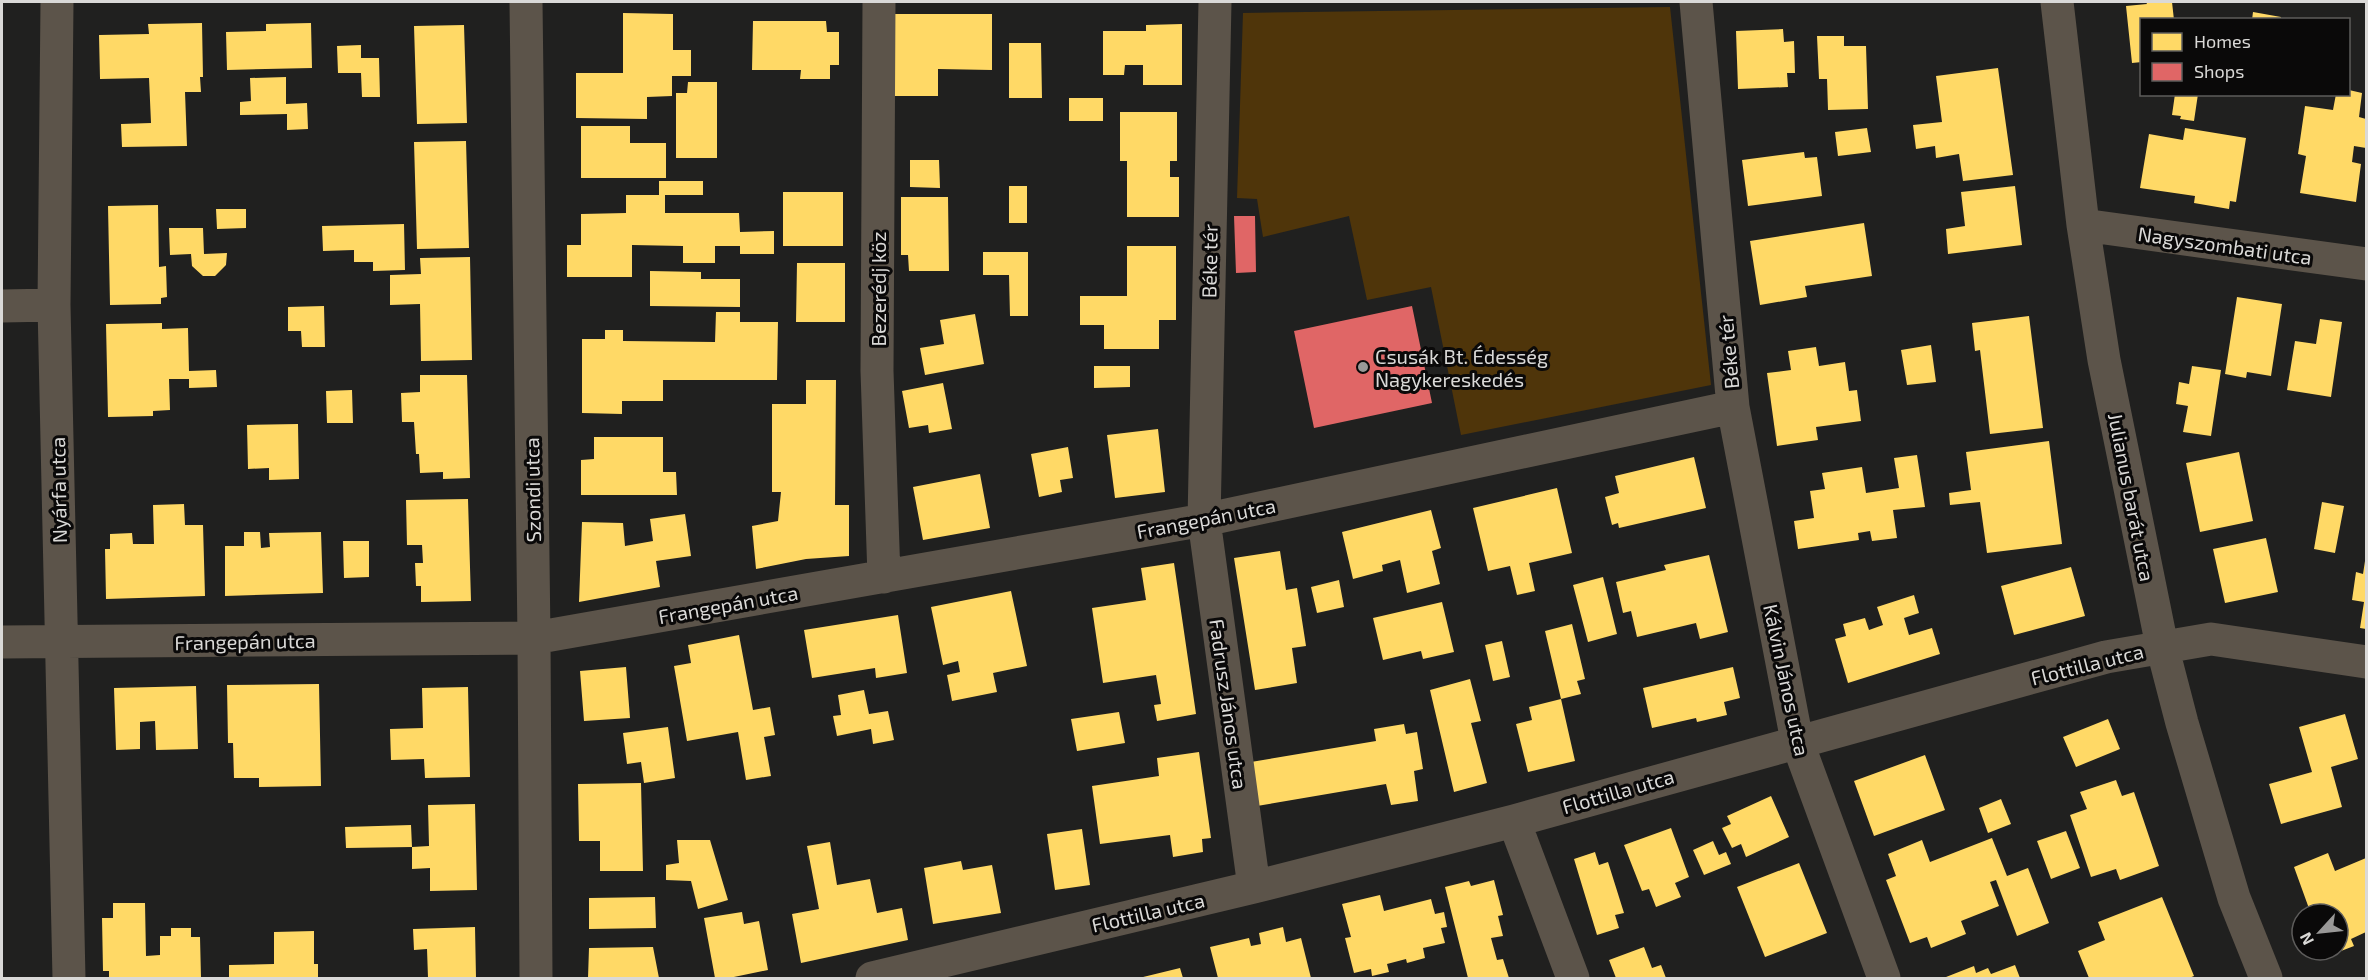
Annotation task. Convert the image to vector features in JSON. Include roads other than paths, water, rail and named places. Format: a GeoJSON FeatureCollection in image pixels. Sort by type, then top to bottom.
{"type":"FeatureCollection","features":[{"type":"Feature","properties":{"kind":"street","name":"Nyárfa utca"},"geometry":{"type":"LineString","coordinates":[[57,2],[54,305],[69,978]]}},
{"type":"Feature","properties":{"kind":"street","name":"Szondi utca"},"geometry":{"type":"LineString","coordinates":[[526,2],[536,978]]}},
{"type":"Feature","properties":{"kind":"street","name":"Bezerédj köz"},"geometry":{"type":"LineString","coordinates":[[879,2],[878,371],[885,577]]}},
{"type":"Feature","properties":{"kind":"street","name":"Béke tér"},"geometry":{"type":"LineString","coordinates":[[1204,520],[1215,2]]}},
{"type":"Feature","properties":{"kind":"street","name":"Béke tér"},"geometry":{"type":"LineString","coordinates":[[1444,469],[1733,407],[1696,2]]}},
{"type":"Feature","properties":{"kind":"street","name":"Julianus barát utca"},"geometry":{"type":"LineString","coordinates":[[2056,2],[2084,225],[2104,360],[2162,646],[2182,723],[2235,898],[2266,978]]}},
{"type":"Feature","properties":{"kind":"street","name":"Nagyszombati utca"},"geometry":{"type":"LineString","coordinates":[[2084,225],[2367,264]]}},
{"type":"Feature","properties":{"kind":"street"},"geometry":{"type":"LineString","coordinates":[[2,306],[54,305]]}},
{"type":"Feature","properties":{"kind":"street","name":"Kálvin János utca"},"geometry":{"type":"LineString","coordinates":[[1733,407],[1797,741],[1884,978]]}},
{"type":"Feature","properties":{"kind":"street","name":"Frangepán utca"},"geometry":{"type":"LineString","coordinates":[[2,642],[534,638],[1204,520],[1444,469]]}},
{"type":"Feature","properties":{"kind":"street","name":"Fadrusz János utca"},"geometry":{"type":"LineString","coordinates":[[1204,520],[1254,887]]}},
{"type":"Feature","properties":{"kind":"street","name":"Flottilla utca"},"geometry":{"type":"LineString","coordinates":[[872,978],[1254,887],[1514,821],[2106,657],[2211,639],[2367,662]]}},
{"type":"Feature","properties":{"kind":"street"},"geometry":{"type":"LineString","coordinates":[[1514,821],[1573,978]]}},
{"type":"Feature","properties":{"kind":"place","name":"Csusák Bt. Édesség Nagykereskedés"},"geometry":{"type":"Point","coordinates":[1363,367]}}]}
